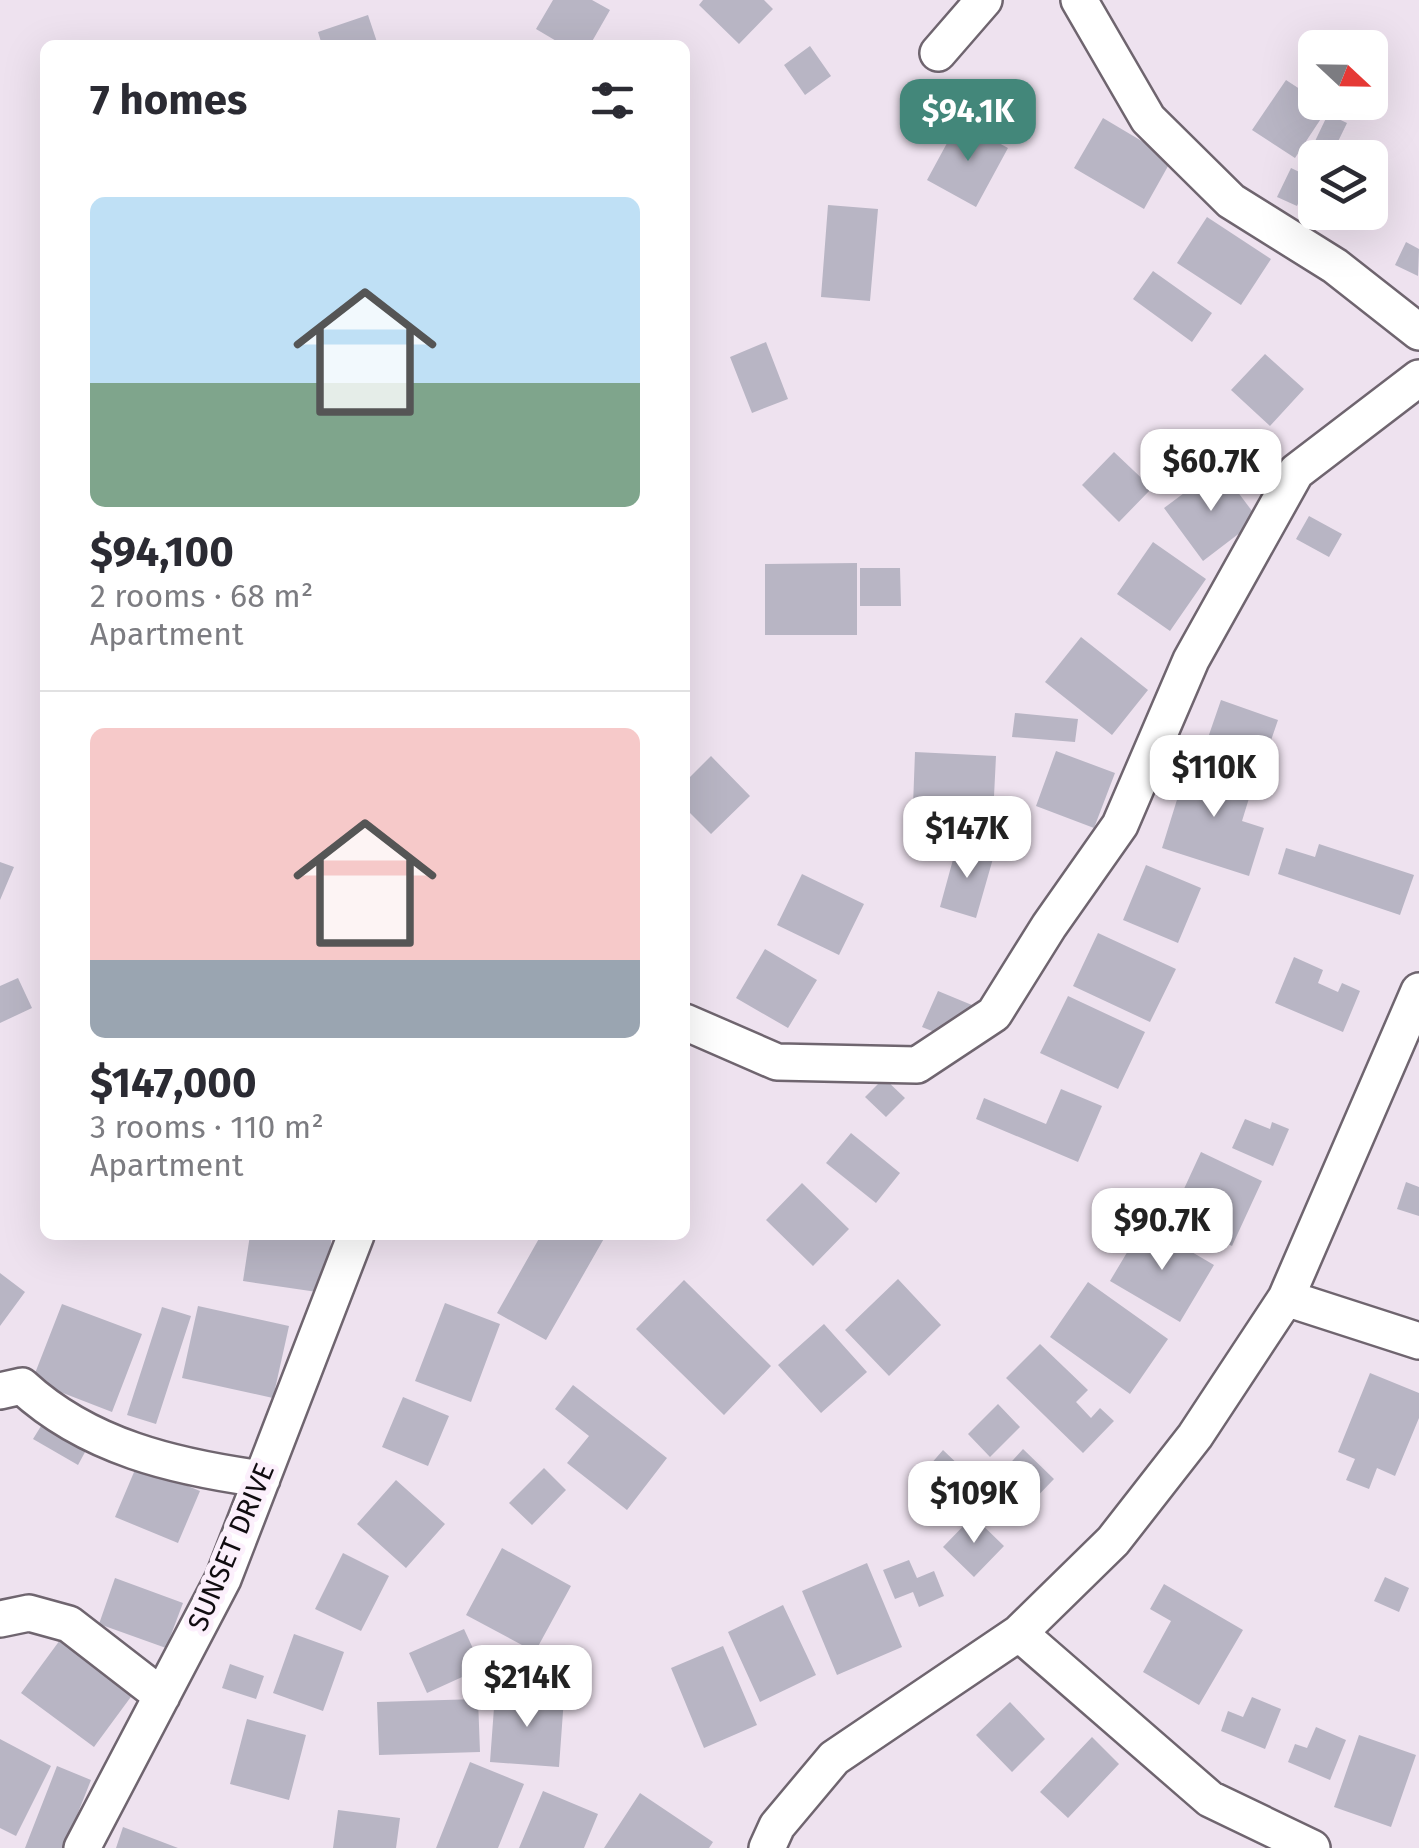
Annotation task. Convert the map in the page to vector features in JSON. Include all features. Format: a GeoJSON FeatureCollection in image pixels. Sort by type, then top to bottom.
{"type":"FeatureCollection","features":[{"type":"Feature","properties":{"kind":"street"},"geometry":{"type":"LineString","coordinates":[[938,53],[984,0]]}},
{"type":"Feature","properties":{"kind":"street"},"geometry":{"type":"LineString","coordinates":[[1079,0],[1148,120],[1231,201],[1335,266],[1419,332]]}},
{"type":"Feature","properties":{"kind":"street"},"geometry":{"type":"LineString","coordinates":[[690,1024],[777,1062],[917,1064],[994,1014],[1049,926],[1120,825],[1191,660],[1296,472],[1419,378]]}},
{"type":"Feature","properties":{"kind":"street"},"geometry":{"type":"LineString","coordinates":[[766,1848],[778,1826],[834,1758],[1019,1633],[1113,1542],[1195,1436],[1286,1298],[1419,991]]}},
{"type":"Feature","properties":{"kind":"street","name":"SUNSET DRIVE"},"geometry":{"type":"LineString","coordinates":[[82,1848],[223,1578],[354,1240]]}},
{"type":"Feature","properties":{"kind":"street"},"geometry":{"type":"LineString","coordinates":[[1286,1298],[1419,1342]]}},
{"type":"Feature","properties":{"kind":"street"},"geometry":{"type":"LineString","coordinates":[[0,1391],[22,1386],[39,1402],[102,1439],[188,1468],[262,1479]]}},
{"type":"Feature","properties":{"kind":"street"},"geometry":{"type":"LineString","coordinates":[[0,1618],[29,1613],[69,1624],[162,1696]]}},
{"type":"Feature","properties":{"kind":"street"},"geometry":{"type":"LineString","coordinates":[[1019,1633],[1210,1799],[1312,1848]]}},
{"type":"Feature","properties":{"kind":"building"},"geometry":{"type":"Polygon","coordinates":[[[553,0],[592,0],[610,10],[593,40],[555,40],[536,29],[553,0]]]}},
{"type":"Feature","properties":{"kind":"building"},"geometry":{"type":"Polygon","coordinates":[[[703,0],[764,0],[773,9],[739,44],[699,5],[703,0]]]}},
{"type":"Feature","properties":{"kind":"building"},"geometry":{"type":"Polygon","coordinates":[[[368,15],[376,40],[320,40],[318,32],[368,15]]]}},
{"type":"Feature","properties":{"kind":"building"},"geometry":{"type":"Polygon","coordinates":[[[810,46],[831,76],[805,95],[784,65],[810,46]]]}},
{"type":"Feature","properties":{"kind":"building"},"geometry":{"type":"Polygon","coordinates":[[[1286,80],[1298,88],[1298,120],[1320,120],[1307,140],[1298,140],[1295,158],[1252,130],[1286,80]]]}},
{"type":"Feature","properties":{"kind":"building"},"geometry":{"type":"Polygon","coordinates":[[[1103,118],[1172,159],[1144,209],[1074,168],[1103,118]]]}},
{"type":"Feature","properties":{"kind":"building"},"geometry":{"type":"Polygon","coordinates":[[[1325,120],[1347,123],[1339,140],[1316,140],[1325,120]]]}},
{"type":"Feature","properties":{"kind":"building"},"geometry":{"type":"Polygon","coordinates":[[[959,121],[1008,148],[976,207],[927,180],[959,121]]]}},
{"type":"Feature","properties":{"kind":"building"},"geometry":{"type":"Polygon","coordinates":[[[1291,168],[1298,171],[1297,206],[1277,197],[1291,168]]]}},
{"type":"Feature","properties":{"kind":"building"},"geometry":{"type":"Polygon","coordinates":[[[828,205],[878,209],[870,301],[821,297],[828,205]]]}},
{"type":"Feature","properties":{"kind":"building"},"geometry":{"type":"Polygon","coordinates":[[[1207,217],[1271,259],[1241,305],[1177,263],[1207,217]]]}},
{"type":"Feature","properties":{"kind":"building"},"geometry":{"type":"Polygon","coordinates":[[[1406,242],[1419,249],[1418,276],[1395,265],[1406,242]]]}},
{"type":"Feature","properties":{"kind":"building"},"geometry":{"type":"Polygon","coordinates":[[[1153,271],[1212,313],[1192,342],[1133,299],[1153,271]]]}},
{"type":"Feature","properties":{"kind":"building"},"geometry":{"type":"Polygon","coordinates":[[[766,342],[788,399],[752,413],[730,357],[766,342]]]}},
{"type":"Feature","properties":{"kind":"building"},"geometry":{"type":"Polygon","coordinates":[[[1265,354],[1304,389],[1270,426],[1231,390],[1265,354]]]}},
{"type":"Feature","properties":{"kind":"building"},"geometry":{"type":"Polygon","coordinates":[[[1114,452],[1152,488],[1119,522],[1082,485],[1114,452]]]}},
{"type":"Feature","properties":{"kind":"building"},"geometry":{"type":"Polygon","coordinates":[[[1219,467],[1258,519],[1203,561],[1164,508],[1219,467]]]}},
{"type":"Feature","properties":{"kind":"building"},"geometry":{"type":"Polygon","coordinates":[[[1309,516],[1342,534],[1329,557],[1296,539],[1309,516]]]}},
{"type":"Feature","properties":{"kind":"building"},"geometry":{"type":"Polygon","coordinates":[[[1153,542],[1206,579],[1170,631],[1117,594],[1153,542]]]}},
{"type":"Feature","properties":{"kind":"building"},"geometry":{"type":"Polygon","coordinates":[[[857,563],[857,635],[765,635],[765,564],[857,563]]]}},
{"type":"Feature","properties":{"kind":"building"},"geometry":{"type":"Polygon","coordinates":[[[860,568],[900,568],[901,606],[860,606],[860,568]]]}},
{"type":"Feature","properties":{"kind":"building"},"geometry":{"type":"Polygon","coordinates":[[[1081,637],[1148,690],[1112,735],[1045,682],[1081,637]]]}},
{"type":"Feature","properties":{"kind":"building"},"geometry":{"type":"Polygon","coordinates":[[[1221,700],[1278,720],[1259,775],[1202,755],[1221,700]]]}},
{"type":"Feature","properties":{"kind":"building"},"geometry":{"type":"Polygon","coordinates":[[[1015,713],[1078,719],[1075,742],[1012,737],[1015,713]]]}},
{"type":"Feature","properties":{"kind":"building"},"geometry":{"type":"Polygon","coordinates":[[[1056,751],[1115,773],[1094,828],[1036,806],[1056,751]]]}},
{"type":"Feature","properties":{"kind":"building"},"geometry":{"type":"Polygon","coordinates":[[[915,752],[996,756],[992,837],[912,833],[915,752]]]}},
{"type":"Feature","properties":{"kind":"building"},"geometry":{"type":"Polygon","coordinates":[[[711,756],[750,796],[711,834],[690,813],[690,777],[711,756]]]}},
{"type":"Feature","properties":{"kind":"building"},"geometry":{"type":"Polygon","coordinates":[[[1189,761],[1254,782],[1242,821],[1264,828],[1249,876],[1162,848],[1189,761]]]}},
{"type":"Feature","properties":{"kind":"building"},"geometry":{"type":"Polygon","coordinates":[[[1319,844],[1414,875],[1400,915],[1278,874],[1286,848],[1315,857],[1319,844]]]}},
{"type":"Feature","properties":{"kind":"building"},"geometry":{"type":"Polygon","coordinates":[[[957,845],[994,855],[976,918],[940,907],[957,845]]]}},
{"type":"Feature","properties":{"kind":"building"},"geometry":{"type":"Polygon","coordinates":[[[0,862],[14,867],[0,900],[0,862]]]}},
{"type":"Feature","properties":{"kind":"building"},"geometry":{"type":"Polygon","coordinates":[[[1146,865],[1201,888],[1178,943],[1123,920],[1146,865]]]}},
{"type":"Feature","properties":{"kind":"building"},"geometry":{"type":"Polygon","coordinates":[[[802,874],[864,904],[839,955],[777,925],[802,874]]]}},
{"type":"Feature","properties":{"kind":"building"},"geometry":{"type":"Polygon","coordinates":[[[1098,933],[1176,969],[1150,1022],[1073,986],[1098,933]]]}},
{"type":"Feature","properties":{"kind":"building"},"geometry":{"type":"Polygon","coordinates":[[[765,949],[817,980],[788,1028],[736,998],[765,949]]]}},
{"type":"Feature","properties":{"kind":"building"},"geometry":{"type":"Polygon","coordinates":[[[1294,957],[1323,970],[1318,983],[1338,992],[1342,983],[1360,991],[1343,1032],[1275,1003],[1294,957]]]}},
{"type":"Feature","properties":{"kind":"building"},"geometry":{"type":"Polygon","coordinates":[[[18,978],[32,1008],[0,1023],[0,986],[18,978]]]}},
{"type":"Feature","properties":{"kind":"building"},"geometry":{"type":"Polygon","coordinates":[[[938,991],[984,1010],[947,1037],[922,1027],[938,991]]]}},
{"type":"Feature","properties":{"kind":"building"},"geometry":{"type":"Polygon","coordinates":[[[1068,996],[1145,1032],[1118,1089],[1040,1053],[1068,996]]]}},
{"type":"Feature","properties":{"kind":"building"},"geometry":{"type":"Polygon","coordinates":[[[884,1078],[905,1098],[886,1117],[865,1097],[884,1078]]]}},
{"type":"Feature","properties":{"kind":"building"},"geometry":{"type":"Polygon","coordinates":[[[1061,1089],[1102,1106],[1078,1162],[976,1119],[984,1098],[1046,1124],[1061,1089]]]}},
{"type":"Feature","properties":{"kind":"building"},"geometry":{"type":"Polygon","coordinates":[[[1245,1119],[1270,1129],[1272,1122],[1289,1129],[1273,1166],[1232,1148],[1245,1119]]]}},
{"type":"Feature","properties":{"kind":"building"},"geometry":{"type":"Polygon","coordinates":[[[851,1133],[900,1173],[876,1203],[826,1163],[851,1133]]]}},
{"type":"Feature","properties":{"kind":"building"},"geometry":{"type":"Polygon","coordinates":[[[1201,1152],[1262,1181],[1232,1246],[1171,1217],[1201,1152]]]}},
{"type":"Feature","properties":{"kind":"building"},"geometry":{"type":"Polygon","coordinates":[[[1406,1182],[1419,1187],[1419,1216],[1397,1209],[1406,1182]]]}},
{"type":"Feature","properties":{"kind":"building"},"geometry":{"type":"Polygon","coordinates":[[[802,1183],[849,1229],[813,1266],[766,1220],[802,1183]]]}},
{"type":"Feature","properties":{"kind":"building"},"geometry":{"type":"Polygon","coordinates":[[[1144,1224],[1214,1265],[1180,1322],[1110,1281],[1144,1224]]]}},
{"type":"Feature","properties":{"kind":"building"},"geometry":{"type":"Polygon","coordinates":[[[249,1240],[331,1240],[324,1293],[243,1281],[249,1240]]]}},
{"type":"Feature","properties":{"kind":"building"},"geometry":{"type":"Polygon","coordinates":[[[538,1240],[603,1240],[546,1340],[497,1313],[538,1240]]]}},
{"type":"Feature","properties":{"kind":"building"},"geometry":{"type":"Polygon","coordinates":[[[0,1273],[25,1292],[0,1326],[0,1273]]]}},
{"type":"Feature","properties":{"kind":"building"},"geometry":{"type":"Polygon","coordinates":[[[898,1279],[941,1325],[889,1376],[845,1330],[898,1279]]]}},
{"type":"Feature","properties":{"kind":"building"},"geometry":{"type":"Polygon","coordinates":[[[684,1280],[771,1366],[724,1415],[636,1329],[684,1280]]]}},
{"type":"Feature","properties":{"kind":"building"},"geometry":{"type":"Polygon","coordinates":[[[1088,1282],[1168,1339],[1130,1394],[1050,1337],[1088,1282]]]}},
{"type":"Feature","properties":{"kind":"building"},"geometry":{"type":"Polygon","coordinates":[[[445,1303],[500,1324],[471,1402],[415,1381],[445,1303]]]}},
{"type":"Feature","properties":{"kind":"building"},"geometry":{"type":"Polygon","coordinates":[[[62,1304],[142,1334],[112,1412],[32,1381],[62,1304]]]}},
{"type":"Feature","properties":{"kind":"building"},"geometry":{"type":"Polygon","coordinates":[[[198,1306],[289,1326],[273,1398],[182,1378],[198,1306]]]}},
{"type":"Feature","properties":{"kind":"building"},"geometry":{"type":"Polygon","coordinates":[[[162,1307],[191,1316],[156,1424],[127,1415],[162,1307]]]}},
{"type":"Feature","properties":{"kind":"building"},"geometry":{"type":"Polygon","coordinates":[[[824,1324],[867,1372],[821,1413],[778,1365],[824,1324]]]}},
{"type":"Feature","properties":{"kind":"building"},"geometry":{"type":"Polygon","coordinates":[[[1040,1344],[1088,1390],[1076,1402],[1091,1418],[1100,1408],[1114,1421],[1083,1453],[1006,1378],[1040,1344]]]}},
{"type":"Feature","properties":{"kind":"building"},"geometry":{"type":"Polygon","coordinates":[[[1370,1373],[1419,1393],[1419,1418],[1395,1476],[1377,1468],[1369,1489],[1346,1480],[1355,1459],[1338,1452],[1370,1373]]]}},
{"type":"Feature","properties":{"kind":"building"},"geometry":{"type":"Polygon","coordinates":[[[573,1385],[667,1458],[627,1510],[567,1463],[589,1436],[555,1409],[573,1385]]]}},
{"type":"Feature","properties":{"kind":"building"},"geometry":{"type":"Polygon","coordinates":[[[403,1397],[449,1416],[428,1466],[382,1447],[403,1397]]]}},
{"type":"Feature","properties":{"kind":"building"},"geometry":{"type":"Polygon","coordinates":[[[998,1404],[1020,1427],[990,1457],[968,1434],[998,1404]]]}},
{"type":"Feature","properties":{"kind":"building"},"geometry":{"type":"Polygon","coordinates":[[[46,1418],[90,1443],[78,1465],[33,1439],[46,1418]]]}},
{"type":"Feature","properties":{"kind":"building"},"geometry":{"type":"Polygon","coordinates":[[[1023,1449],[1054,1479],[1025,1509],[995,1480],[1023,1449]]]}},
{"type":"Feature","properties":{"kind":"building"},"geometry":{"type":"Polygon","coordinates":[[[943,1450],[987,1492],[967,1514],[923,1473],[943,1450]]]}},
{"type":"Feature","properties":{"kind":"building"},"geometry":{"type":"Polygon","coordinates":[[[137,1465],[200,1491],[178,1543],[115,1517],[137,1465]]]}},
{"type":"Feature","properties":{"kind":"building"},"geometry":{"type":"Polygon","coordinates":[[[544,1468],[566,1490],[532,1525],[509,1503],[544,1468]]]}},
{"type":"Feature","properties":{"kind":"building"},"geometry":{"type":"Polygon","coordinates":[[[396,1480],[445,1524],[406,1568],[357,1524],[396,1480]]]}},
{"type":"Feature","properties":{"kind":"building"},"geometry":{"type":"Polygon","coordinates":[[[973,1516],[1004,1546],[974,1577],[943,1547],[973,1516]]]}},
{"type":"Feature","properties":{"kind":"building"},"geometry":{"type":"Polygon","coordinates":[[[502,1548],[571,1586],[535,1652],[466,1615],[502,1548]]]}},
{"type":"Feature","properties":{"kind":"building"},"geometry":{"type":"Polygon","coordinates":[[[343,1553],[389,1576],[361,1631],[315,1609],[343,1553]]]}},
{"type":"Feature","properties":{"kind":"building"},"geometry":{"type":"Polygon","coordinates":[[[909,1560],[917,1578],[934,1571],[944,1596],[919,1607],[913,1592],[895,1599],[883,1570],[909,1560]]]}},
{"type":"Feature","properties":{"kind":"building"},"geometry":{"type":"Polygon","coordinates":[[[867,1563],[902,1647],[837,1675],[802,1591],[867,1563]]]}},
{"type":"Feature","properties":{"kind":"building"},"geometry":{"type":"Polygon","coordinates":[[[1385,1577],[1409,1588],[1399,1612],[1374,1601],[1385,1577]]]}},
{"type":"Feature","properties":{"kind":"building"},"geometry":{"type":"Polygon","coordinates":[[[115,1578],[183,1603],[166,1648],[99,1624],[115,1578]]]}},
{"type":"Feature","properties":{"kind":"building"},"geometry":{"type":"Polygon","coordinates":[[[1164,1584],[1243,1630],[1199,1705],[1143,1672],[1171,1621],[1150,1609],[1164,1584]]]}},
{"type":"Feature","properties":{"kind":"building"},"geometry":{"type":"Polygon","coordinates":[[[783,1605],[816,1675],[760,1702],[728,1632],[783,1605]]]}},
{"type":"Feature","properties":{"kind":"building"},"geometry":{"type":"Polygon","coordinates":[[[464,1629],[482,1668],[427,1693],[409,1653],[464,1629]]]}},
{"type":"Feature","properties":{"kind":"building"},"geometry":{"type":"Polygon","coordinates":[[[294,1634],[344,1652],[323,1711],[273,1693],[294,1634]]]}},
{"type":"Feature","properties":{"kind":"building"},"geometry":{"type":"Polygon","coordinates":[[[60,1640],[133,1694],[94,1747],[21,1693],[60,1640]]]}},
{"type":"Feature","properties":{"kind":"building"},"geometry":{"type":"Polygon","coordinates":[[[723,1646],[757,1725],[704,1748],[671,1668],[723,1646]]]}},
{"type":"Feature","properties":{"kind":"building"},"geometry":{"type":"Polygon","coordinates":[[[230,1664],[264,1676],[256,1699],[222,1688],[230,1664]]]}},
{"type":"Feature","properties":{"kind":"building"},"geometry":{"type":"Polygon","coordinates":[[[495,1694],[564,1698],[559,1767],[490,1762],[495,1694]]]}},
{"type":"Feature","properties":{"kind":"building"},"geometry":{"type":"Polygon","coordinates":[[[1252,1697],[1281,1709],[1265,1749],[1221,1731],[1228,1711],[1243,1717],[1252,1697]]]}},
{"type":"Feature","properties":{"kind":"building"},"geometry":{"type":"Polygon","coordinates":[[[478,1699],[480,1752],[379,1755],[377,1702],[478,1699]]]}},
{"type":"Feature","properties":{"kind":"building"},"geometry":{"type":"Polygon","coordinates":[[[1010,1702],[1045,1739],[1012,1772],[976,1735],[1010,1702]]]}},
{"type":"Feature","properties":{"kind":"building"},"geometry":{"type":"Polygon","coordinates":[[[247,1719],[306,1735],[289,1800],[230,1784],[247,1719]]]}},
{"type":"Feature","properties":{"kind":"building"},"geometry":{"type":"Polygon","coordinates":[[[1316,1727],[1346,1740],[1330,1780],[1288,1762],[1295,1744],[1307,1748],[1316,1727]]]}},
{"type":"Feature","properties":{"kind":"building"},"geometry":{"type":"Polygon","coordinates":[[[1359,1735],[1416,1755],[1391,1827],[1334,1807],[1359,1735]]]}},
{"type":"Feature","properties":{"kind":"building"},"geometry":{"type":"Polygon","coordinates":[[[1092,1737],[1119,1764],[1068,1818],[1040,1792],[1092,1737]]]}},
{"type":"Feature","properties":{"kind":"building"},"geometry":{"type":"Polygon","coordinates":[[[0,1739],[51,1766],[16,1836],[0,1828],[0,1739]]]}},
{"type":"Feature","properties":{"kind":"building"},"geometry":{"type":"Polygon","coordinates":[[[470,1762],[524,1784],[498,1848],[436,1848],[470,1762]]]}},
{"type":"Feature","properties":{"kind":"building"},"geometry":{"type":"Polygon","coordinates":[[[57,1766],[91,1780],[64,1848],[25,1848],[57,1766]]]}},
{"type":"Feature","properties":{"kind":"building"},"geometry":{"type":"Polygon","coordinates":[[[543,1791],[598,1814],[584,1848],[519,1848],[543,1791]]]}},
{"type":"Feature","properties":{"kind":"building"},"geometry":{"type":"Polygon","coordinates":[[[640,1793],[713,1842],[709,1848],[604,1848],[640,1793]]]}},
{"type":"Feature","properties":{"kind":"building"},"geometry":{"type":"Polygon","coordinates":[[[338,1810],[400,1818],[396,1848],[333,1848],[338,1810]]]}},
{"type":"Feature","properties":{"kind":"building"},"geometry":{"type":"Polygon","coordinates":[[[123,1827],[178,1848],[116,1848],[123,1827]]]}}]}
